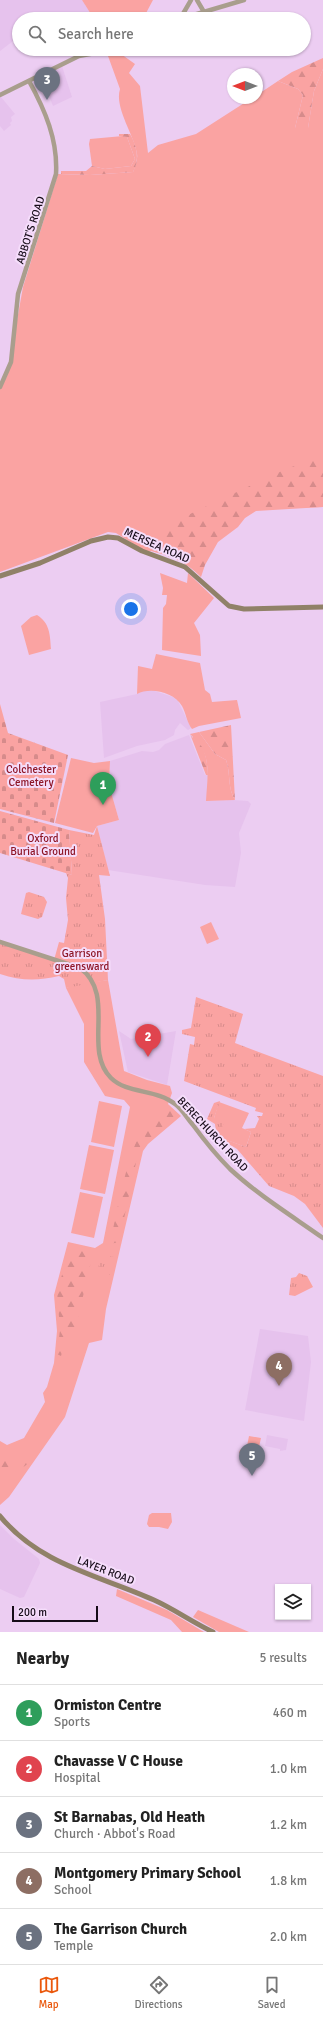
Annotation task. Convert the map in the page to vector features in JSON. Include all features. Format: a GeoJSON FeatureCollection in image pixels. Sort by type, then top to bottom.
{"type":"FeatureCollection","features":[{"type":"Feature","properties":{"kind":"main road","name":"MERSEA ROAD"},"geometry":{"type":"LineString","coordinates":[[0,576],[44,561],[91,541],[118,538],[142,551],[185,567],[229,606],[244,609],[323,607]]}},
{"type":"Feature","properties":{"kind":"main road","name":"LAYER ROAD"},"geometry":{"type":"LineString","coordinates":[[0,1516],[18,1535],[48,1557],[153,1599],[213,1632]]}},
{"type":"Feature","properties":{"kind":"street"},"geometry":{"type":"LineString","coordinates":[[184,12],[191,0]]}},
{"type":"Feature","properties":{"kind":"street"},"geometry":{"type":"LineString","coordinates":[[197,0],[204,12],[244,0]]}},
{"type":"Feature","properties":{"kind":"street"},"geometry":{"type":"LineString","coordinates":[[0,95],[79,56]]}},
{"type":"Feature","properties":{"kind":"street","name":"ABBOT'S ROAD"},"geometry":{"type":"LineString","coordinates":[[0,387],[10,362],[18,294],[56,174],[56,153],[50,126],[44,109],[29,81]]}},
{"type":"Feature","properties":{"kind":"street","name":"BERECHURCH ROAD"},"geometry":{"type":"LineString","coordinates":[[0,942],[80,968],[88,974],[94,982],[98,996],[100,1056],[104,1068],[110,1077],[125,1086],[159,1096],[176,1104],[231,1170],[281,1209],[323,1238]]}},
{"type":"Feature","properties":{"kind":"shaded area"},"geometry":{"type":"Polygon","coordinates":[[[0,0],[82,0],[90,12],[12,12],[12,42],[0,51],[0,0]]]}},
{"type":"Feature","properties":{"kind":"shaded area"},"geometry":{"type":"Polygon","coordinates":[[[62,66],[72,97],[53,106],[42,78],[62,66]]]}},
{"type":"Feature","properties":{"kind":"shaded area"},"geometry":{"type":"Polygon","coordinates":[[[0,97],[15,114],[11,117],[11,125],[4,131],[0,126],[0,97]]]}},
{"type":"Feature","properties":{"kind":"shaded area"},"geometry":{"type":"Polygon","coordinates":[[[144,690],[152,690],[173,697],[178,701],[191,728],[188,730],[180,723],[175,730],[174,735],[165,740],[137,746],[104,758],[100,702],[137,694],[144,690]]]}},
{"type":"Feature","properties":{"kind":"shaded area"},"geometry":{"type":"Polygon","coordinates":[[[189,735],[205,775],[208,775],[207,801],[248,801],[251,804],[239,833],[241,853],[235,887],[205,885],[108,870],[97,826],[119,820],[109,785],[110,761],[142,751],[153,752],[159,750],[165,744],[189,735]]]}},
{"type":"Feature","properties":{"kind":"shaded area"},"geometry":{"type":"Polygon","coordinates":[[[119,1031],[131,1039],[176,1031],[167,1085],[128,1072],[119,1031]]]}},
{"type":"Feature","properties":{"kind":"shaded area"},"geometry":{"type":"Polygon","coordinates":[[[260,1329],[308,1336],[311,1362],[304,1421],[245,1410],[260,1329]]]}},
{"type":"Feature","properties":{"kind":"shaded area"},"geometry":{"type":"Polygon","coordinates":[[[267,1435],[288,1439],[286,1450],[280,1451],[280,1449],[265,1446],[267,1435]]]}},
{"type":"Feature","properties":{"kind":"shaded area"},"geometry":{"type":"Polygon","coordinates":[[[0,1525],[14,1539],[39,1559],[40,1563],[24,1597],[20,1598],[0,1589],[0,1525]]]}},
{"type":"Feature","properties":{"kind":"green space"},"geometry":{"type":"Polygon","coordinates":[[[82,0],[153,0],[147,12],[90,12],[82,0]]]}},
{"type":"Feature","properties":{"kind":"green space"},"geometry":{"type":"Polygon","coordinates":[[[108,56],[124,56],[135,64],[129,73],[140,86],[148,153],[158,145],[196,134],[243,104],[263,104],[263,91],[278,81],[298,89],[303,95],[295,128],[308,128],[314,91],[323,69],[323,507],[256,509],[215,540],[146,552],[116,533],[108,532],[0,572],[0,389],[7,376],[23,287],[58,174],[90,175],[133,172],[137,161],[137,154],[133,139],[122,113],[119,97],[120,89],[108,56]]]}},
{"type":"Feature","properties":{"kind":"green space"},"geometry":{"type":"Polygon","coordinates":[[[323,58],[323,69],[314,91],[308,128],[295,128],[303,95],[298,89],[278,81],[292,72],[323,58]]]}},
{"type":"Feature","properties":{"kind":"green space"},"geometry":{"type":"Polygon","coordinates":[[[119,134],[130,134],[134,143],[137,158],[133,172],[90,175],[61,174],[61,171],[86,171],[92,166],[105,169],[131,166],[135,159],[127,137],[119,136],[119,134]]]}},
{"type":"Feature","properties":{"kind":"green space"},"geometry":{"type":"Polygon","coordinates":[[[123,136],[127,137],[135,159],[131,166],[105,169],[92,166],[89,144],[90,139],[123,136]]]}},
{"type":"Feature","properties":{"kind":"green space"},"geometry":{"type":"Polygon","coordinates":[[[323,458],[323,507],[256,511],[245,518],[238,527],[218,542],[205,565],[201,577],[189,566],[176,559],[147,550],[157,534],[173,522],[288,468],[323,458]]]}},
{"type":"Feature","properties":{"kind":"green space"},"geometry":{"type":"Polygon","coordinates":[[[160,573],[187,583],[188,573],[214,598],[194,623],[200,635],[201,656],[162,650],[163,608],[166,604],[167,595],[162,595],[163,588],[160,573]]]}},
{"type":"Feature","properties":{"kind":"green space"},"geometry":{"type":"Polygon","coordinates":[[[37,615],[45,622],[47,626],[50,634],[51,649],[29,655],[21,626],[31,617],[37,615]]]}},
{"type":"Feature","properties":{"kind":"green space"},"geometry":{"type":"Polygon","coordinates":[[[156,654],[200,663],[205,690],[210,694],[212,702],[237,700],[241,718],[199,726],[192,729],[182,706],[173,697],[168,694],[155,691],[137,694],[138,666],[152,669],[156,654]]]}},
{"type":"Feature","properties":{"kind":"green space","name":"Colchester Cemetery"},"geometry":{"type":"Polygon","coordinates":[[[0,704],[8,733],[68,755],[54,823],[0,809],[0,704]]]}},
{"type":"Feature","properties":{"kind":"green space"},"geometry":{"type":"Polygon","coordinates":[[[231,725],[235,800],[231,790],[226,760],[215,754],[199,732],[231,725]]]}},
{"type":"Feature","properties":{"kind":"green space"},"geometry":{"type":"Polygon","coordinates":[[[199,732],[215,754],[226,760],[231,790],[235,800],[206,801],[208,775],[206,758],[199,744],[190,734],[199,732]]]}},
{"type":"Feature","properties":{"kind":"green space"},"geometry":{"type":"Polygon","coordinates":[[[190,734],[204,750],[208,775],[206,775],[190,734]]]}},
{"type":"Feature","properties":{"kind":"green space"},"geometry":{"type":"Polygon","coordinates":[[[71,758],[94,763],[110,761],[109,785],[119,820],[97,826],[93,833],[55,823],[71,758]]]}},
{"type":"Feature","properties":{"kind":"green space","name":"Oxford Burial Ground"},"geometry":{"type":"Polygon","coordinates":[[[0,811],[69,830],[72,875],[0,853],[0,811]]]}},
{"type":"Feature","properties":{"kind":"green space","name":"Garrison greensward"},"geometry":{"type":"Polygon","coordinates":[[[97,826],[110,876],[99,875],[105,919],[108,980],[66,988],[64,979],[59,976],[30,980],[0,974],[0,944],[54,960],[59,942],[64,943],[68,920],[66,898],[68,878],[66,873],[72,875],[69,830],[94,835],[97,826]]]}},
{"type":"Feature","properties":{"kind":"green space"},"geometry":{"type":"Polygon","coordinates":[[[29,892],[44,897],[47,902],[42,917],[38,919],[21,914],[26,893],[29,892]]]}},
{"type":"Feature","properties":{"kind":"green space"},"geometry":{"type":"Polygon","coordinates":[[[211,922],[219,939],[207,944],[200,927],[211,922]]]}},
{"type":"Feature","properties":{"kind":"green space","name":"Garrison greensward"},"geometry":{"type":"Polygon","coordinates":[[[108,980],[124,1071],[147,1080],[170,1086],[172,1093],[168,1104],[181,1116],[148,1144],[143,1151],[106,1309],[102,1340],[89,1343],[65,1417],[9,1497],[0,1505],[0,1441],[7,1445],[24,1438],[45,1402],[43,1393],[47,1387],[54,1363],[57,1331],[54,1295],[68,1242],[95,1248],[103,1243],[130,1107],[124,1100],[105,1096],[84,1062],[84,1024],[66,988],[74,985],[108,980]]]}},
{"type":"Feature","properties":{"kind":"green space"},"geometry":{"type":"Polygon","coordinates":[[[196,997],[243,1014],[235,1043],[323,1076],[323,1228],[305,1204],[294,1196],[269,1186],[237,1149],[217,1137],[215,1124],[207,1119],[214,1103],[220,1101],[214,1118],[224,1122],[219,1137],[246,1147],[251,1132],[244,1129],[255,1128],[259,1119],[257,1116],[262,1116],[263,1113],[255,1111],[256,1108],[184,1081],[190,1044],[194,1045],[195,1037],[182,1034],[182,1030],[191,1028],[196,997]]]}},
{"type":"Feature","properties":{"kind":"green space"},"geometry":{"type":"Polygon","coordinates":[[[99,1101],[122,1106],[114,1147],[91,1142],[99,1101]]]}},
{"type":"Feature","properties":{"kind":"green space"},"geometry":{"type":"Polygon","coordinates":[[[219,1102],[249,1113],[242,1128],[251,1132],[246,1147],[218,1137],[214,1118],[219,1102]]]}},
{"type":"Feature","properties":{"kind":"green space"},"geometry":{"type":"Polygon","coordinates":[[[172,1108],[176,1118],[149,1139],[144,1136],[138,1153],[119,1242],[110,1244],[123,1182],[139,1136],[151,1121],[161,1113],[172,1108]]]}},
{"type":"Feature","properties":{"kind":"green space"},"geometry":{"type":"Polygon","coordinates":[[[89,1145],[114,1150],[105,1194],[80,1189],[89,1145]]]}},
{"type":"Feature","properties":{"kind":"green space"},"geometry":{"type":"Polygon","coordinates":[[[80,1192],[103,1197],[94,1238],[71,1233],[80,1192]]]}},
{"type":"Feature","properties":{"kind":"green space"},"geometry":{"type":"Polygon","coordinates":[[[70,1249],[93,1253],[75,1331],[67,1335],[61,1356],[57,1354],[60,1330],[57,1291],[70,1249]]]}},
{"type":"Feature","properties":{"kind":"green space"},"geometry":{"type":"Polygon","coordinates":[[[101,1255],[114,1257],[109,1278],[96,1279],[101,1255]]]}},
{"type":"Feature","properties":{"kind":"green space"},"geometry":{"type":"Polygon","coordinates":[[[299,1273],[307,1276],[313,1287],[295,1296],[289,1295],[291,1278],[296,1277],[299,1273]]]}},
{"type":"Feature","properties":{"kind":"green space"},"geometry":{"type":"Polygon","coordinates":[[[249,1436],[261,1438],[257,1456],[239,1453],[240,1450],[247,1446],[249,1436]]]}},
{"type":"Feature","properties":{"kind":"green space"},"geometry":{"type":"Polygon","coordinates":[[[3,1457],[22,1461],[27,1464],[8,1475],[0,1486],[0,1460],[3,1457]]]}},
{"type":"Feature","properties":{"kind":"green space"},"geometry":{"type":"Polygon","coordinates":[[[152,1513],[171,1513],[172,1522],[168,1529],[149,1527],[147,1524],[149,1515],[152,1513]]]}},
{"type":"Feature","properties":{"kind":"green space"},"geometry":{"type":"Polygon","coordinates":[[[117,1589],[167,1610],[204,1632],[182,1632],[171,1620],[116,1596],[117,1589]]]}},
{"type":"Feature","properties":{"kind":"green space"},"geometry":{"type":"Polygon","coordinates":[[[198,1610],[249,1632],[219,1632],[193,1617],[198,1610]]]}},
{"type":"Feature","properties":{"kind":"place","name":"St Barnabas, Old Heath"},"geometry":{"type":"Point","coordinates":[47,100]}},
{"type":"Feature","properties":{"kind":"place","name":"Ormiston Centre"},"geometry":{"type":"Point","coordinates":[103,805]}},
{"type":"Feature","properties":{"kind":"place","name":"Chavasse V C House"},"geometry":{"type":"Point","coordinates":[148,1057]}},
{"type":"Feature","properties":{"kind":"place","name":"Montgomery Primary School"},"geometry":{"type":"Point","coordinates":[279,1386]}},
{"type":"Feature","properties":{"kind":"place","name":"The Garrison Church"},"geometry":{"type":"Point","coordinates":[252,1476]}}]}
